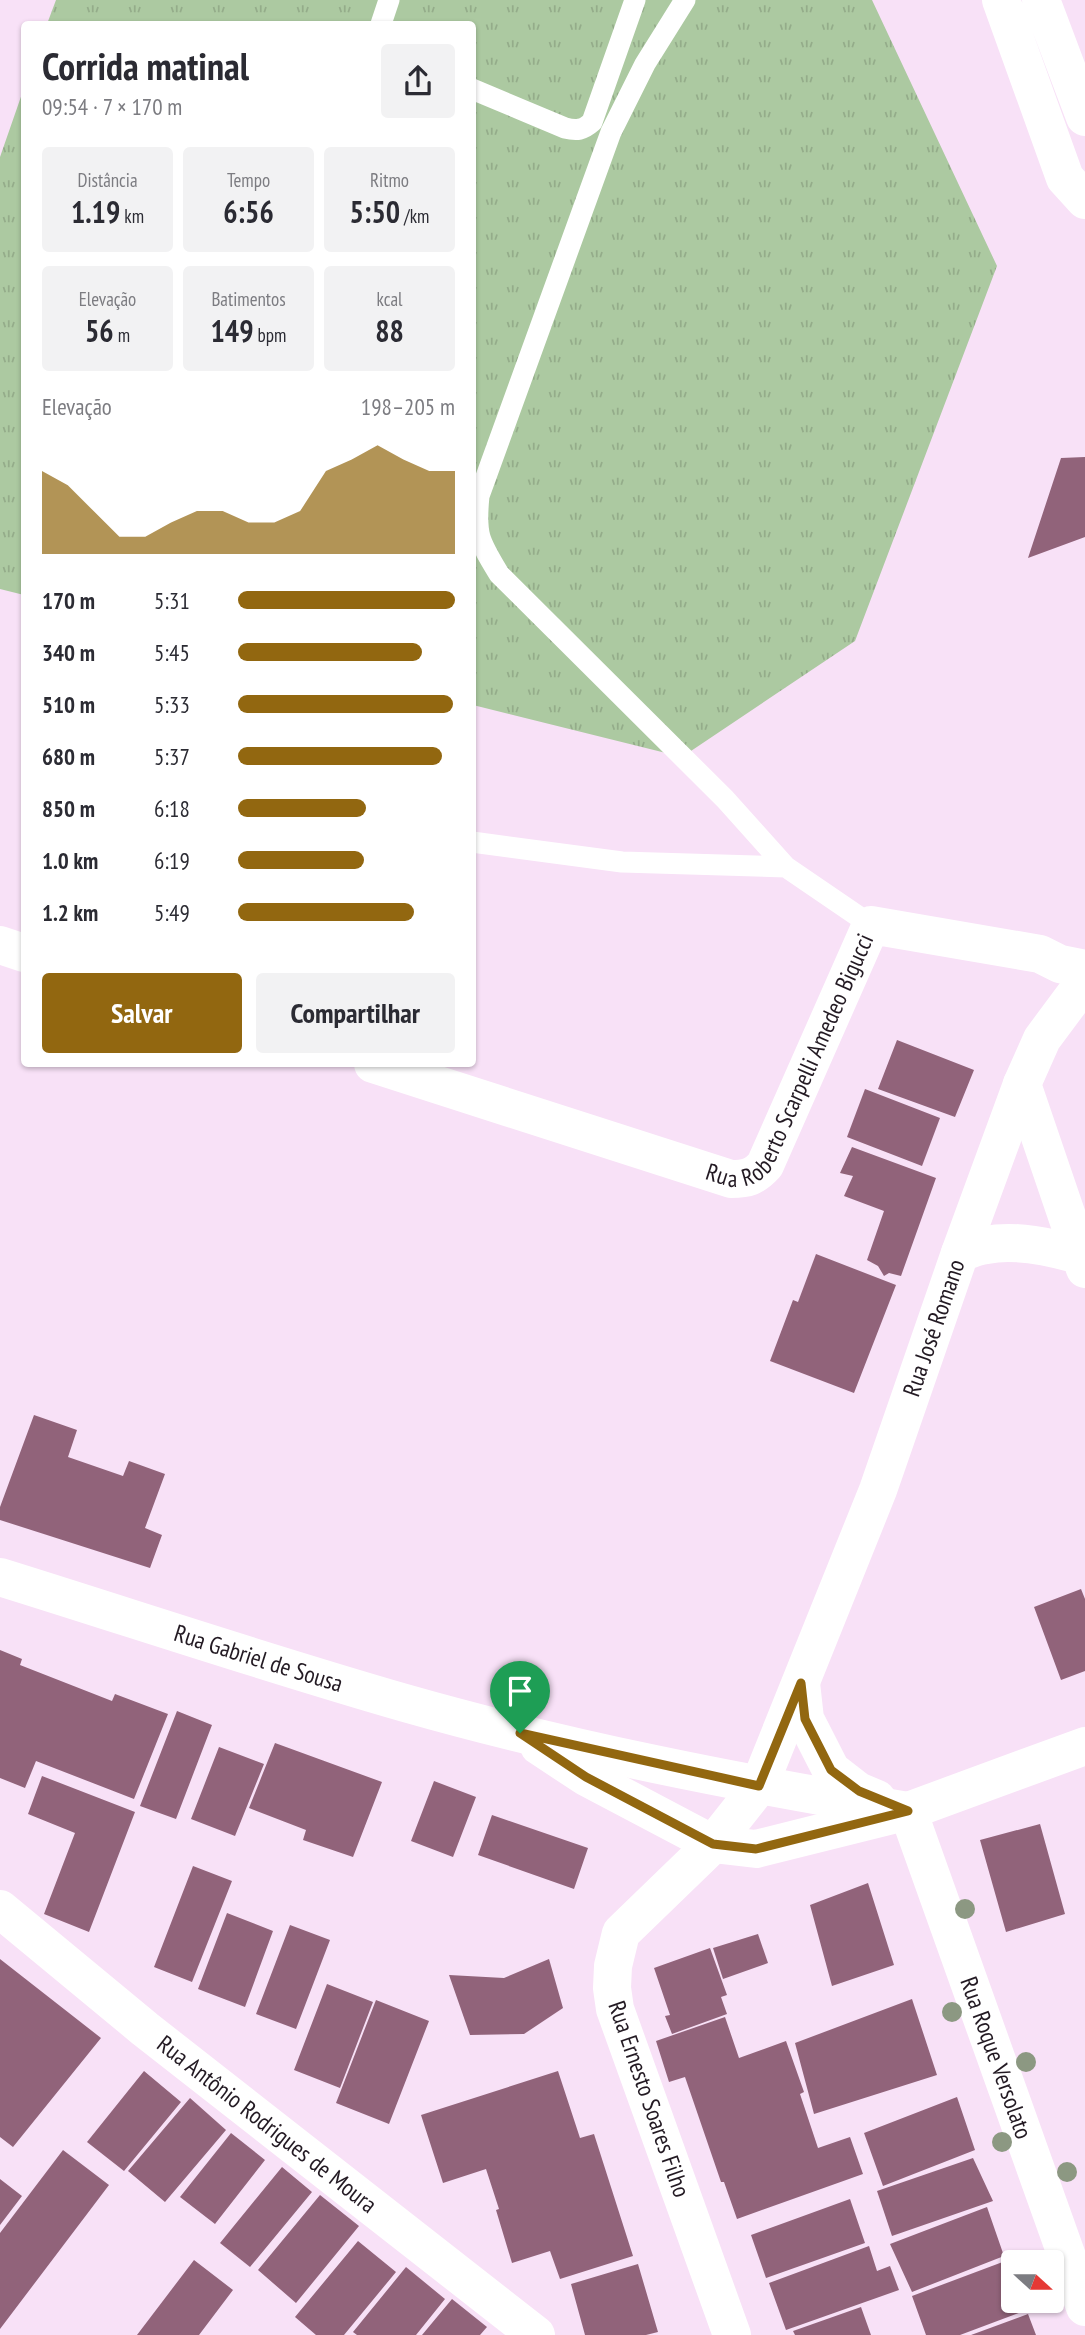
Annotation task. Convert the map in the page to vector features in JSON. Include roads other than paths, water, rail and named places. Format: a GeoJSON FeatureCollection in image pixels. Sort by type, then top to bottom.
{"type":"FeatureCollection","features":[{"type":"Feature","properties":{"kind":"street"},"geometry":{"type":"LineString","coordinates":[[1001,0],[1065,178],[1085,200]]}},
{"type":"Feature","properties":{"kind":"street"},"geometry":{"type":"LineString","coordinates":[[1041,0],[1085,117]]}},
{"type":"Feature","properties":{"kind":"street","name":"Rua Roberto Scarpelli Amedeo Bigucci"},"geometry":{"type":"LineString","coordinates":[[382,1067],[731,1179],[744,1179],[756,1175],[765,1166],[871,925],[1040,954],[1060,964],[1085,969]]}},
{"type":"Feature","properties":{"kind":"street"},"geometry":{"type":"LineString","coordinates":[[0,945],[21,952]]}},
{"type":"Feature","properties":{"kind":"street","name":"Rua Roberto Scarpelli Amedeo Bigucci"},"geometry":{"type":"LineString","coordinates":[[1040,954],[1049,951],[1085,950]]}},
{"type":"Feature","properties":{"kind":"street","name":"Rua José Romano"},"geometry":{"type":"LineString","coordinates":[[759,1786],[878,1490],[1022,1084],[1042,1039],[1085,981]]}},
{"type":"Feature","properties":{"kind":"street"},"geometry":{"type":"LineString","coordinates":[[1022,1084],[1082,1262]]}},
{"type":"Feature","properties":{"kind":"street"},"geometry":{"type":"LineString","coordinates":[[960,1253],[986,1245],[1009,1243],[1051,1248],[1082,1262]]}},
{"type":"Feature","properties":{"kind":"street","name":"Rua Gabriel de Sousa"},"geometry":{"type":"LineString","coordinates":[[0,1577],[405,1703],[520,1733],[759,1786],[908,1811]]}},
{"type":"Feature","properties":{"kind":"street","name":"Rua José Romano"},"geometry":{"type":"LineString","coordinates":[[801,1683],[805,1719],[831,1770],[859,1791],[908,1811]]}},
{"type":"Feature","properties":{"kind":"street","name":"Rua Gabriel de Sousa"},"geometry":{"type":"LineString","coordinates":[[520,1733],[586,1777],[713,1844],[756,1849],[908,1811],[1085,1746]]}},
{"type":"Feature","properties":{"kind":"street","name":"Rua Ernesto Soares Filho"},"geometry":{"type":"LineString","coordinates":[[732,2335],[615,2009],[613,1966],[621,1933],[713,1844],[759,1786]]}},
{"type":"Feature","properties":{"kind":"street","name":"Rua Roque Versolato"},"geometry":{"type":"LineString","coordinates":[[908,1811],[1085,2307]]}},
{"type":"Feature","properties":{"kind":"street","name":"Rua Antônio Rodrigues de Moura"},"geometry":{"type":"LineString","coordinates":[[0,1909],[145,2029],[536,2335]]}},
{"type":"Feature","properties":{"kind":"lane"},"geometry":{"type":"LineString","coordinates":[[382,21],[389,0]]}},
{"type":"Feature","properties":{"kind":"lane"},"geometry":{"type":"LineString","coordinates":[[476,91],[565,128],[576,131],[585,128],[592,122],[635,0]]}},
{"type":"Feature","properties":{"kind":"lane"},"geometry":{"type":"LineString","coordinates":[[685,0],[645,64],[611,132],[479,496],[476,525],[481,544],[499,574],[725,799],[786,867],[871,925]]}},
{"type":"Feature","properties":{"kind":"lane"},"geometry":{"type":"LineString","coordinates":[[476,843],[622,862],[786,867]]}}]}
